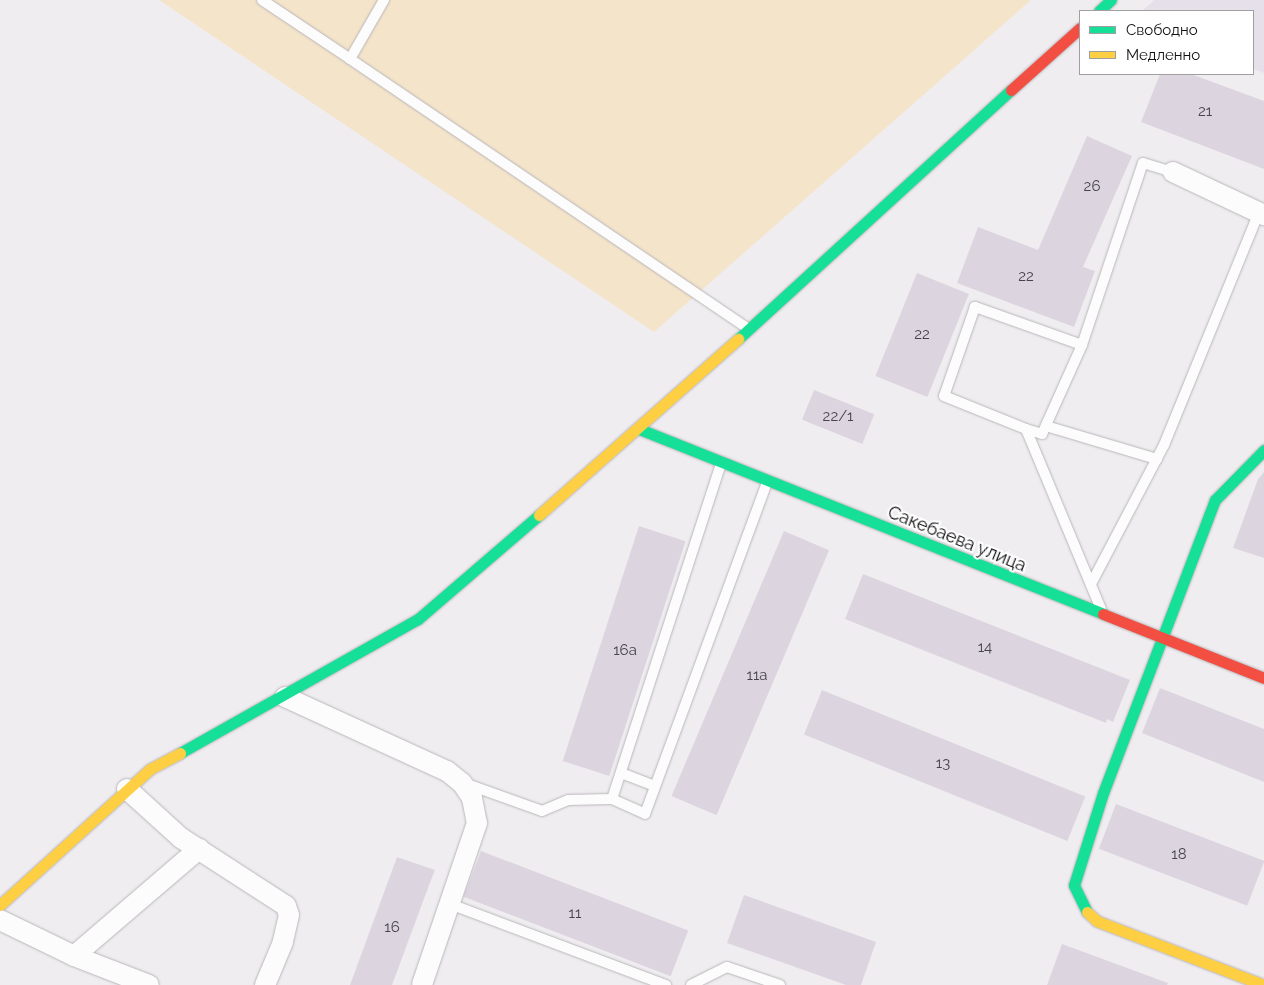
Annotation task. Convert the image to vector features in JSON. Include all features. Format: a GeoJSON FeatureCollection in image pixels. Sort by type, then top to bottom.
{"type":"FeatureCollection","features":[{"type":"Feature","properties":{"kind":"street"},"geometry":{"type":"LineString","coordinates":[[1100,10],[1111,0]]}},
{"type":"Feature","properties":{"kind":"street"},"geometry":{"type":"LineString","coordinates":[[0,905],[150,769],[285,697],[418,619],[639,429],[1079,29]]}},
{"type":"Feature","properties":{"kind":"street"},"geometry":{"type":"LineString","coordinates":[[1173,172],[1261,214]]}},
{"type":"Feature","properties":{"kind":"street","name":"Сакебаева улица"},"geometry":{"type":"LineString","coordinates":[[639,429],[721,464],[1163,640],[1264,678]]}},
{"type":"Feature","properties":{"kind":"street"},"geometry":{"type":"LineString","coordinates":[[1264,450],[1243,469],[1215,500],[1103,793],[1074,885],[1075,898],[1097,921],[1264,985]]}},
{"type":"Feature","properties":{"kind":"street"},"geometry":{"type":"LineString","coordinates":[[285,697],[447,771],[462,783],[472,798],[477,823],[422,985]]}},
{"type":"Feature","properties":{"kind":"street"},"geometry":{"type":"LineString","coordinates":[[127,789],[160,822],[280,900],[288,910],[283,942],[264,985]]}},
{"type":"Feature","properties":{"kind":"street"},"geometry":{"type":"LineString","coordinates":[[74,956],[199,849]]}},
{"type":"Feature","properties":{"kind":"street"},"geometry":{"type":"LineString","coordinates":[[0,920],[74,956],[149,985]]}},
{"type":"Feature","properties":{"kind":"lane"},"geometry":{"type":"LineString","coordinates":[[262,0],[749,329]]}},
{"type":"Feature","properties":{"kind":"lane"},"geometry":{"type":"LineString","coordinates":[[350,59],[384,0]]}},
{"type":"Feature","properties":{"kind":"lane"},"geometry":{"type":"LineString","coordinates":[[1082,344],[975,307],[944,396],[1042,434],[1082,344],[1143,163],[1173,172]]}},
{"type":"Feature","properties":{"kind":"lane"},"geometry":{"type":"LineString","coordinates":[[1091,584],[1157,460],[1261,214]]}},
{"type":"Feature","properties":{"kind":"lane"},"geometry":{"type":"LineString","coordinates":[[1046,426],[1157,460]]}},
{"type":"Feature","properties":{"kind":"lane"},"geometry":{"type":"LineString","coordinates":[[1026,429],[1104,616]]}},
{"type":"Feature","properties":{"kind":"lane"},"geometry":{"type":"LineString","coordinates":[[612,799],[721,464]]}},
{"type":"Feature","properties":{"kind":"lane"},"geometry":{"type":"LineString","coordinates":[[1243,469],[1257,473]]}},
{"type":"Feature","properties":{"kind":"lane"},"geometry":{"type":"LineString","coordinates":[[462,783],[542,811],[568,800],[612,799],[645,814],[767,482]]}},
{"type":"Feature","properties":{"kind":"lane"},"geometry":{"type":"LineString","coordinates":[[621,773],[655,786]]}},
{"type":"Feature","properties":{"kind":"lane"},"geometry":{"type":"LineString","coordinates":[[450,904],[666,985]]}},
{"type":"Feature","properties":{"kind":"lane"},"geometry":{"type":"LineString","coordinates":[[691,985],[727,967],[780,985]]}},
{"type":"Feature","properties":{"kind":"shaded area"},"geometry":{"type":"Polygon","coordinates":[[[159,0],[1031,0],[654,332],[159,0]]]}},
{"type":"Feature","properties":{"kind":"shaded area"},"geometry":{"type":"Polygon","coordinates":[[[1154,0],[1264,0],[1264,73],[1254,69],[1254,10],[1143,10],[1154,0]]]}},
{"type":"Feature","properties":{"kind":"building"},"geometry":{"type":"Polygon","coordinates":[[[1160,75],[1194,75],[1264,101],[1264,169],[1141,122],[1160,75]]]}},
{"type":"Feature","properties":{"kind":"building"},"geometry":{"type":"Polygon","coordinates":[[[1087,136],[1132,156],[1083,267],[1095,271],[1074,327],[957,283],[978,227],[1038,250],[1087,136]]]}},
{"type":"Feature","properties":{"kind":"building"},"geometry":{"type":"Polygon","coordinates":[[[917,273],[969,294],[927,397],[875,376],[917,273]]]}},
{"type":"Feature","properties":{"kind":"building"},"geometry":{"type":"Polygon","coordinates":[[[814,390],[874,414],[862,444],[802,420],[814,390]]]}},
{"type":"Feature","properties":{"kind":"building"},"geometry":{"type":"Polygon","coordinates":[[[1264,472],[1264,558],[1233,548],[1258,479],[1264,472]]]}},
{"type":"Feature","properties":{"kind":"building"},"geometry":{"type":"Polygon","coordinates":[[[639,526],[686,541],[609,776],[563,761],[639,526]]]}},
{"type":"Feature","properties":{"kind":"building"},"geometry":{"type":"Polygon","coordinates":[[[784,531],[829,550],[717,815],[671,796],[784,531]]]}},
{"type":"Feature","properties":{"kind":"building"},"geometry":{"type":"Polygon","coordinates":[[[863,574],[1130,680],[1113,722],[1107,719],[1106,723],[845,619],[863,574]]]}},
{"type":"Feature","properties":{"kind":"building"},"geometry":{"type":"Polygon","coordinates":[[[1160,688],[1264,729],[1264,782],[1142,733],[1160,688]]]}},
{"type":"Feature","properties":{"kind":"building"},"geometry":{"type":"Polygon","coordinates":[[[822,690],[1085,796],[1067,841],[804,735],[822,690]]]}},
{"type":"Feature","properties":{"kind":"building"},"geometry":{"type":"Polygon","coordinates":[[[1116,804],[1264,861],[1247,906],[1099,849],[1116,804]]]}},
{"type":"Feature","properties":{"kind":"building"},"geometry":{"type":"Polygon","coordinates":[[[481,851],[688,931],[671,976],[463,897],[481,851]]]}},
{"type":"Feature","properties":{"kind":"building"},"geometry":{"type":"Polygon","coordinates":[[[397,857],[435,870],[392,985],[350,985],[397,857]]]}},
{"type":"Feature","properties":{"kind":"building"},"geometry":{"type":"Polygon","coordinates":[[[744,895],[876,942],[861,985],[846,985],[727,943],[744,895]]]}},
{"type":"Feature","properties":{"kind":"building"},"geometry":{"type":"Polygon","coordinates":[[[1062,944],[1168,983],[1167,985],[1047,985],[1062,944]]]}},
{"type":"Feature","properties":{"kind":"traffic: fast"},"geometry":{"type":"LineString","coordinates":[[1100,10],[1111,0]]}},
{"type":"Feature","properties":{"kind":"traffic: fast"},"geometry":{"type":"LineString","coordinates":[[738,339],[1011,90]]}},
{"type":"Feature","properties":{"kind":"traffic: fast"},"geometry":{"type":"LineString","coordinates":[[639,429],[1103,614]]}},
{"type":"Feature","properties":{"kind":"traffic: fast"},"geometry":{"type":"LineString","coordinates":[[1087,912],[1074,885],[1103,793],[1215,500],[1264,450]]}},
{"type":"Feature","properties":{"kind":"traffic: fast"},"geometry":{"type":"LineString","coordinates":[[180,753],[418,619],[539,515]]}},
{"type":"Feature","properties":{"kind":"traffic: slow"},"geometry":{"type":"LineString","coordinates":[[539,515],[738,339]]}},
{"type":"Feature","properties":{"kind":"traffic: slow"},"geometry":{"type":"LineString","coordinates":[[0,905],[150,769],[180,753]]}},
{"type":"Feature","properties":{"kind":"traffic: slow"},"geometry":{"type":"LineString","coordinates":[[1087,912],[1097,921],[1264,985]]}},
{"type":"Feature","properties":{"kind":"traffic: jam"},"geometry":{"type":"LineString","coordinates":[[1011,90],[1079,29]]}},
{"type":"Feature","properties":{"kind":"traffic: jam"},"geometry":{"type":"LineString","coordinates":[[1103,614],[1264,678]]}}]}
